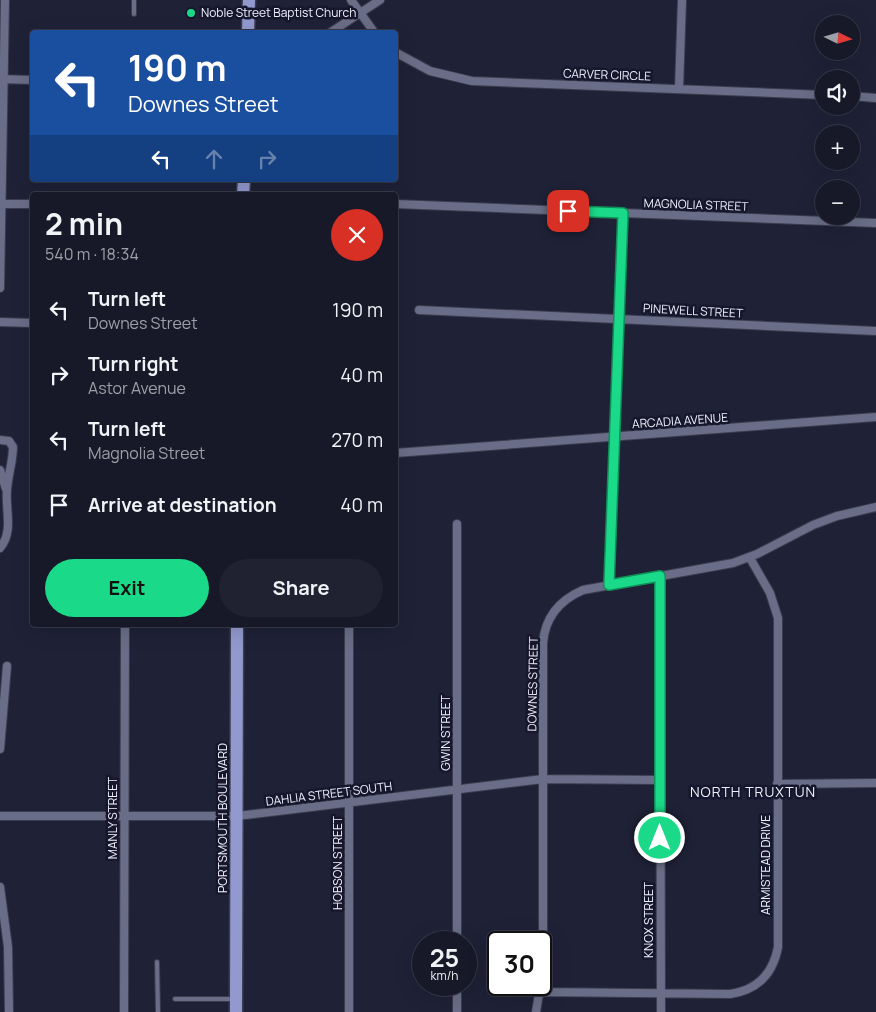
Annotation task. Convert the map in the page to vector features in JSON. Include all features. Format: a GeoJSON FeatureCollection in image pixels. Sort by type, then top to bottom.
{"type":"FeatureCollection","features":[{"type":"Feature","properties":{"kind":"main road"},"geometry":{"type":"LineString","coordinates":[[248,30],[249,0]]}},
{"type":"Feature","properties":{"kind":"main road","name":"PORTSMOUTH BOULEVARD"},"geometry":{"type":"LineString","coordinates":[[236,1006],[238,627]]}},
{"type":"Feature","properties":{"kind":"street"},"geometry":{"type":"LineString","coordinates":[[0,288],[2,79],[5,0]]}},
{"type":"Feature","properties":{"kind":"street"},"geometry":{"type":"LineString","coordinates":[[351,0],[359,14],[372,30]]}},
{"type":"Feature","properties":{"kind":"street"},"geometry":{"type":"LineString","coordinates":[[334,30],[380,0]]}},
{"type":"Feature","properties":{"kind":"street"},"geometry":{"type":"LineString","coordinates":[[679,89],[682,0]]}},
{"type":"Feature","properties":{"kind":"street","name":"CARVER CIRCLE"},"geometry":{"type":"LineString","coordinates":[[398,54],[430,71],[472,81],[815,95]]}},
{"type":"Feature","properties":{"kind":"street"},"geometry":{"type":"LineString","coordinates":[[2,79],[30,80]]}},
{"type":"Feature","properties":{"kind":"street"},"geometry":{"type":"LineString","coordinates":[[860,97],[876,98]]}},
{"type":"Feature","properties":{"kind":"street"},"geometry":{"type":"LineString","coordinates":[[1,204],[30,204]]}},
{"type":"Feature","properties":{"kind":"street","name":"MAGNOLIA STREET"},"geometry":{"type":"LineString","coordinates":[[398,204],[876,223]]}},
{"type":"Feature","properties":{"kind":"street"},"geometry":{"type":"LineString","coordinates":[[609,585],[613,437],[623,213]]}},
{"type":"Feature","properties":{"kind":"street","name":"PINEWELL STREET"},"geometry":{"type":"LineString","coordinates":[[419,310],[876,331]]}},
{"type":"Feature","properties":{"kind":"street"},"geometry":{"type":"LineString","coordinates":[[0,322],[30,323]]}},
{"type":"Feature","properties":{"kind":"street","name":"ARCADIA AVENUE"},"geometry":{"type":"LineString","coordinates":[[398,453],[876,417]]}},
{"type":"Feature","properties":{"kind":"street"},"geometry":{"type":"LineString","coordinates":[[0,440],[9,441],[13,447],[7,491],[8,528],[0,548]]}},
{"type":"Feature","properties":{"kind":"street"},"geometry":{"type":"LineString","coordinates":[[0,470],[7,491]]}},
{"type":"Feature","properties":{"kind":"street","name":"DOWNES STREET"},"geometry":{"type":"LineString","coordinates":[[543,931],[543,642],[546,625],[556,608],[573,594],[609,585],[715,568],[750,558],[813,525],[836,516],[876,507]]}},
{"type":"Feature","properties":{"kind":"street","name":"GWIN STREET"},"geometry":{"type":"LineString","coordinates":[[457,524],[457,931]]}},
{"type":"Feature","properties":{"kind":"street","name":"ARMISTEAD DRIVE"},"geometry":{"type":"LineString","coordinates":[[552,992],[740,992],[760,982],[772,967],[778,947],[778,618],[770,592],[750,558]]}},
{"type":"Feature","properties":{"kind":"street","name":"KNOX STREET"},"geometry":{"type":"LineString","coordinates":[[660,576],[661,993]]}},
{"type":"Feature","properties":{"kind":"street","name":"MANLY STREET"},"geometry":{"type":"LineString","coordinates":[[124,1012],[125,627]]}},
{"type":"Feature","properties":{"kind":"street","name":"HOBSON STREET"},"geometry":{"type":"LineString","coordinates":[[349,627],[349,1012]]}},
{"type":"Feature","properties":{"kind":"street"},"geometry":{"type":"LineString","coordinates":[[0,749],[7,666]]}},
{"type":"Feature","properties":{"kind":"street","name":"DAHLIA STREET SOUTH"},"geometry":{"type":"LineString","coordinates":[[0,816],[237,816],[543,779],[660,780]]}},
{"type":"Feature","properties":{"kind":"street"},"geometry":{"type":"LineString","coordinates":[[777,784],[876,783]]}},
{"type":"Feature","properties":{"kind":"street"},"geometry":{"type":"LineString","coordinates":[[0,887],[8,947],[9,1012]]}},
{"type":"Feature","properties":{"kind":"street"},"geometry":{"type":"LineString","coordinates":[[661,993],[661,1012]]}},
{"type":"Feature","properties":{"kind":"street"},"geometry":{"type":"LineString","coordinates":[[457,996],[457,1012]]}},
{"type":"Feature","properties":{"kind":"street","name":"DOWNES STREET"},"geometry":{"type":"LineString","coordinates":[[536,1012],[540,996]]}},
{"type":"Feature","properties":{"kind":"lane"},"geometry":{"type":"LineString","coordinates":[[134,0],[134,14]]}},
{"type":"Feature","properties":{"kind":"lane"},"geometry":{"type":"LineString","coordinates":[[158,962],[158,1012]]}},
{"type":"Feature","properties":{"kind":"lane"},"geometry":{"type":"LineString","coordinates":[[175,999],[236,1006]]}},
{"type":"Feature","properties":{"kind":"place","name":"Noble Street Baptist Church"},"geometry":{"type":"Point","coordinates":[191,13]}},
{"type":"Feature","properties":{"kind":"district","name":"NORTH TRUXTUN"},"geometry":{"type":"Point","coordinates":[753,792]}},
{"type":"Feature","properties":{"kind":"route"},"geometry":{"type":"LineString","coordinates":[[568,211],[623,213],[613,437],[609,585],[660,576],[660,838]]}}]}
